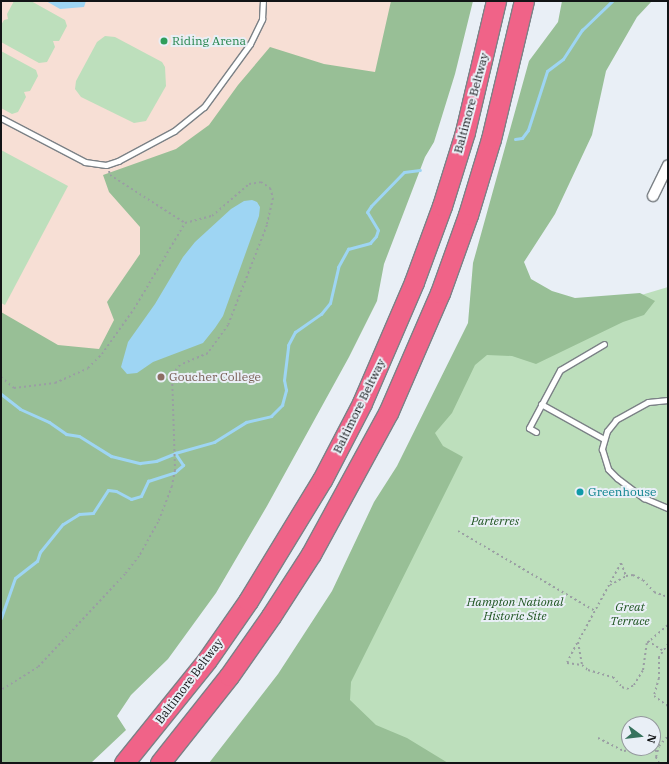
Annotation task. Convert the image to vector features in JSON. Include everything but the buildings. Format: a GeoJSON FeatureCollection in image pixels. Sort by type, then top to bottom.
{"type":"FeatureCollection","features":[{"type":"Feature","properties":{"kind":"highway","name":"Baltimore Beltway"},"geometry":{"type":"LineString","coordinates":[[124,763],[198,672],[248,601],[310,501],[362,403],[414,282],[442,206],[465,132],[496,1]]}},
{"type":"Feature","properties":{"kind":"highway"},"geometry":{"type":"LineString","coordinates":[[160,763],[229,676],[271,616],[315,547],[388,413],[437,300],[468,215],[491,139],[524,1]]}},
{"type":"Feature","properties":{"kind":"street"},"geometry":{"type":"LineString","coordinates":[[653,196],[668,165]]}},
{"type":"Feature","properties":{"kind":"lane"},"geometry":{"type":"LineString","coordinates":[[1,118],[85,162],[106,164],[174,131],[204,107],[250,44],[262,19],[263,1]]}},
{"type":"Feature","properties":{"kind":"lane"},"geometry":{"type":"LineString","coordinates":[[536,432],[529,428],[560,370],[604,344]]}},
{"type":"Feature","properties":{"kind":"lane"},"geometry":{"type":"LineString","coordinates":[[668,400],[648,402],[628,411],[616,420],[604,439],[603,458],[617,478],[644,498],[668,508]]}},
{"type":"Feature","properties":{"kind":"lane"},"geometry":{"type":"LineString","coordinates":[[541,404],[604,439]]}},
{"type":"Feature","properties":{"kind":"path"},"geometry":{"type":"LineString","coordinates":[[106,164],[110,175],[185,223]]}},
{"type":"Feature","properties":{"kind":"path"},"geometry":{"type":"LineString","coordinates":[[1,377],[14,388],[55,383],[88,368],[102,354],[134,309],[185,223],[212,216],[249,184],[261,182],[270,188],[273,198],[267,225],[228,325],[208,353],[180,365],[172,374],[175,470],[172,486],[158,522],[130,568],[38,667],[1,690]]}},
{"type":"Feature","properties":{"kind":"path"},"geometry":{"type":"LineString","coordinates":[[458,531],[595,611]]}},
{"type":"Feature","properties":{"kind":"path"},"geometry":{"type":"LineString","coordinates":[[626,576],[621,563],[567,663],[582,665],[588,670],[610,675],[622,687],[627,689],[639,679],[648,642],[668,625]]}},
{"type":"Feature","properties":{"kind":"path"},"geometry":{"type":"LineString","coordinates":[[609,585],[626,576],[633,575],[643,580],[654,592],[668,598]]}},
{"type":"Feature","properties":{"kind":"path"},"geometry":{"type":"LineString","coordinates":[[578,642],[582,665]]}},
{"type":"Feature","properties":{"kind":"path"},"geometry":{"type":"LineString","coordinates":[[648,642],[662,650]]}},
{"type":"Feature","properties":{"kind":"path"},"geometry":{"type":"LineString","coordinates":[[668,644],[662,650],[654,696],[668,706]]}},
{"type":"Feature","properties":{"kind":"path"},"geometry":{"type":"LineString","coordinates":[[668,720],[668,730]]}},
{"type":"Feature","properties":{"kind":"path"},"geometry":{"type":"LineString","coordinates":[[661,746],[668,736]]}},
{"type":"Feature","properties":{"kind":"path"},"geometry":{"type":"LineString","coordinates":[[598,738],[621,750]]}},
{"type":"Feature","properties":{"kind":"shaded area","name":"Goucher College"},"geometry":{"type":"Polygon","coordinates":[[[1,1],[458,1],[1,763],[1,1]]]}},
{"type":"Feature","properties":{"kind":"green space"},"geometry":{"type":"Polygon","coordinates":[[[14,1],[31,1],[65,20],[67,26],[59,41],[53,41],[55,47],[47,62],[39,63],[1,42],[1,25],[4,20],[8,19],[7,14],[14,1]]]}},
{"type":"Feature","properties":{"kind":"green space","name":"Goucher College"},"geometry":{"type":"Polygon","coordinates":[[[391,1],[473,1],[455,74],[434,142],[425,157],[384,264],[377,301],[349,357],[267,506],[216,593],[168,659],[131,695],[117,716],[126,730],[91,763],[1,763],[1,312],[58,345],[99,349],[114,320],[107,302],[140,254],[140,227],[109,192],[103,175],[176,149],[209,125],[238,85],[270,47],[324,64],[375,72],[391,1]]]}},
{"type":"Feature","properties":{"kind":"green space"},"geometry":{"type":"Polygon","coordinates":[[[562,1],[652,1],[637,17],[606,71],[592,135],[555,214],[524,262],[531,279],[552,291],[575,298],[640,293],[655,301],[644,315],[623,322],[536,364],[512,356],[487,355],[475,365],[452,413],[435,433],[443,446],[463,457],[351,682],[350,700],[376,725],[407,738],[448,763],[209,763],[278,674],[332,591],[374,502],[397,466],[468,323],[473,263],[529,61],[558,22],[562,1]]]}},
{"type":"Feature","properties":{"kind":"green space"},"geometry":{"type":"Polygon","coordinates":[[[105,36],[115,37],[162,62],[165,67],[166,86],[146,121],[134,123],[81,97],[75,89],[76,81],[97,42],[105,36]]]}},
{"type":"Feature","properties":{"kind":"green space"},"geometry":{"type":"Polygon","coordinates":[[[1,51],[36,70],[38,76],[30,91],[24,92],[26,97],[18,112],[12,114],[1,108],[1,51]]]}},
{"type":"Feature","properties":{"kind":"green space"},"geometry":{"type":"Polygon","coordinates":[[[1,150],[68,186],[5,305],[1,303],[1,150]]]}},
{"type":"Feature","properties":{"kind":"green space","name":"Hampton National Historic Site"},"geometry":{"type":"Polygon","coordinates":[[[668,287],[668,763],[278,763],[471,346],[668,287]]]}},
{"type":"Feature","properties":{"kind":"water"},"geometry":{"type":"Polygon","coordinates":[[[46,1],[86,1],[84,7],[60,9],[46,1]]]}},
{"type":"Feature","properties":{"kind":"water"},"geometry":{"type":"Polygon","coordinates":[[[252,200],[257,202],[260,207],[259,216],[223,316],[215,328],[203,343],[153,362],[137,373],[127,374],[121,367],[128,342],[155,304],[183,257],[195,242],[231,209],[244,201],[252,200]]]}},
{"type":"Feature","properties":{"kind":"waterway"},"geometry":{"type":"LineString","coordinates":[[515,139],[522,138],[528,130],[547,71],[563,59],[582,30],[612,1]]}},
{"type":"Feature","properties":{"kind":"waterway"},"geometry":{"type":"LineString","coordinates":[[1,618],[15,578],[37,561],[40,552],[63,524],[79,514],[93,513],[108,490],[116,491],[131,499],[141,496],[148,481],[175,472],[183,465],[175,453],[214,442],[246,422],[271,416],[282,405],[286,390],[284,380],[288,345],[295,332],[321,314],[330,303],[338,267],[348,249],[370,243],[376,236],[378,230],[367,212],[371,206],[404,172],[420,170]]}},
{"type":"Feature","properties":{"kind":"waterway"},"geometry":{"type":"LineString","coordinates":[[1,394],[20,409],[49,422],[66,434],[79,436],[111,456],[140,463],[156,461],[176,453]]}},
{"type":"Feature","properties":{"kind":"place","name":"Riding Arena"},"geometry":{"type":"Point","coordinates":[164,41]}},
{"type":"Feature","properties":{"kind":"place","name":"Goucher College"},"geometry":{"type":"Point","coordinates":[161,377]}},
{"type":"Feature","properties":{"kind":"place","name":"Greenhouse"},"geometry":{"type":"Point","coordinates":[580,492]}},
{"type":"Feature","properties":{"kind":"park label","name":"Parterres"},"geometry":{"type":"Point","coordinates":[495,521]}},
{"type":"Feature","properties":{"kind":"park label","name":"Great Terrace"},"geometry":{"type":"Point","coordinates":[630,614]}}]}
